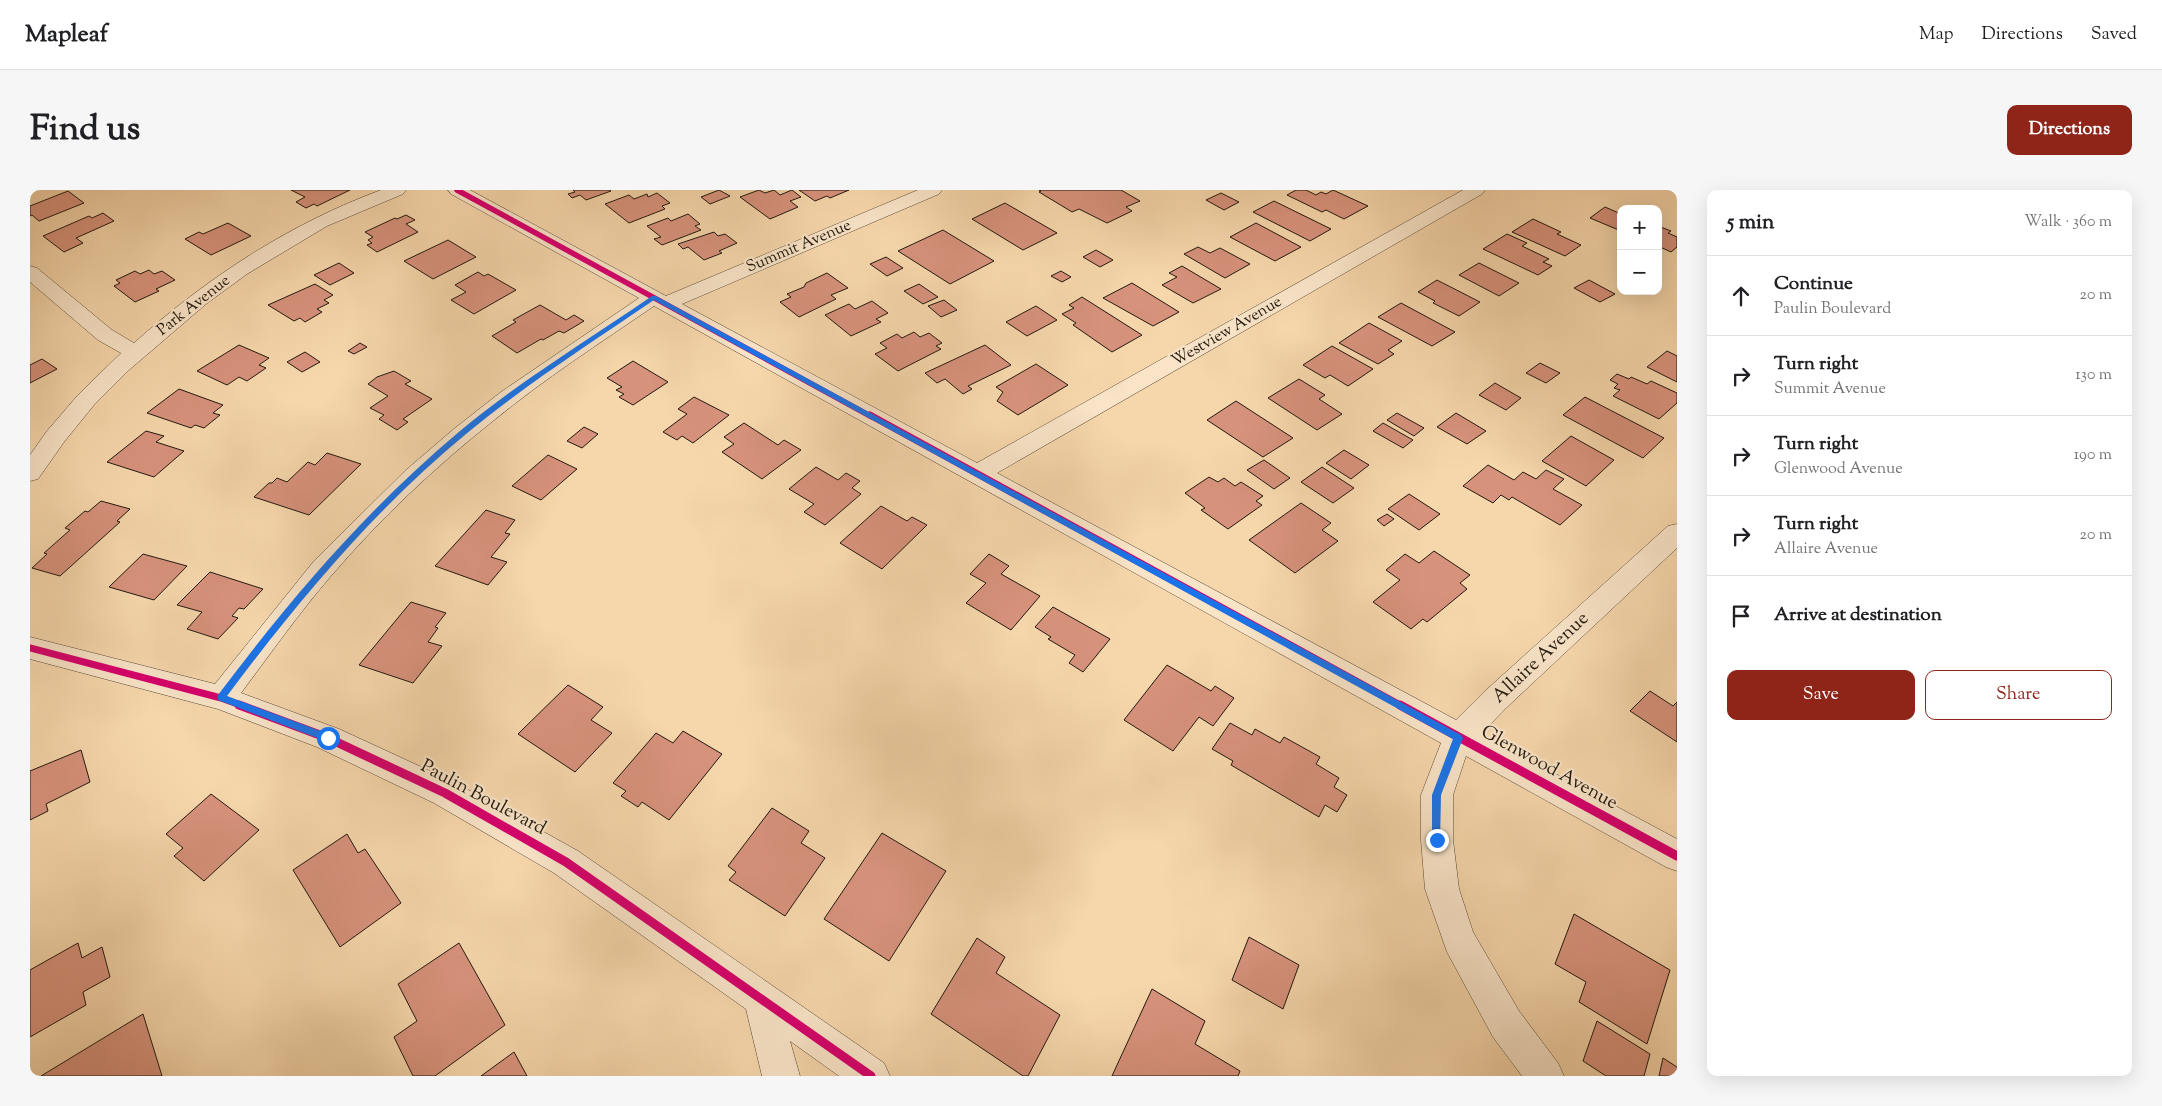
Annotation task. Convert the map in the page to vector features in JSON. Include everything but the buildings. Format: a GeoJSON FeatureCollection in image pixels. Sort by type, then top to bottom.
{"type":"FeatureCollection","features":[{"type":"Feature","properties":{"kind":"street","name":"Park Avenue"},"geometry":{"type":"LineString","coordinates":[[30,473],[46,447],[94,392],[179,316],[261,257],[321,221],[397,190]]}},
{"type":"Feature","properties":{"kind":"street","name":"Glenwood Avenue"},"geometry":{"type":"LineString","coordinates":[[457,190],[1677,856]]}},
{"type":"Feature","properties":{"kind":"street","name":"Summit Avenue"},"geometry":{"type":"LineString","coordinates":[[221,698],[279,621],[338,551],[401,487],[464,432],[513,394],[660,300],[933,190]]}},
{"type":"Feature","properties":{"kind":"street","name":"Westview Avenue"},"geometry":{"type":"LineString","coordinates":[[978,473],[1476,190]]}},
{"type":"Feature","properties":{"kind":"street"},"geometry":{"type":"LineString","coordinates":[[30,272],[105,335],[136,353]]}},
{"type":"Feature","properties":{"kind":"street","name":"Allaire Avenue"},"geometry":{"type":"LineString","coordinates":[[1545,1076],[1506,1024],[1459,940],[1442,889],[1437,840],[1437,795],[1458,738],[1495,700],[1677,533]]}},
{"type":"Feature","properties":{"kind":"street","name":"Paulin Boulevard"},"geometry":{"type":"LineString","coordinates":[[30,648],[221,698],[328,738],[446,793],[566,862],[871,1076]]}},
{"type":"Feature","properties":{"kind":"street"},"geometry":{"type":"LineString","coordinates":[[761,999],[781,1076]]}},
{"type":"Feature","properties":{"kind":"cycle path"},"geometry":{"type":"LineString","coordinates":[[457,190],[1677,856]]}},
{"type":"Feature","properties":{"kind":"cycle path"},"geometry":{"type":"LineString","coordinates":[[30,648],[221,698],[328,738],[445,793],[566,862],[871,1076]]}},
{"type":"Feature","properties":{"kind":"route"},"geometry":{"type":"LineString","coordinates":[[328,738],[221,698],[279,621],[338,551],[401,487],[464,432],[513,394],[654,297],[978,473],[1458,738],[1437,795],[1437,840]]}}]}
